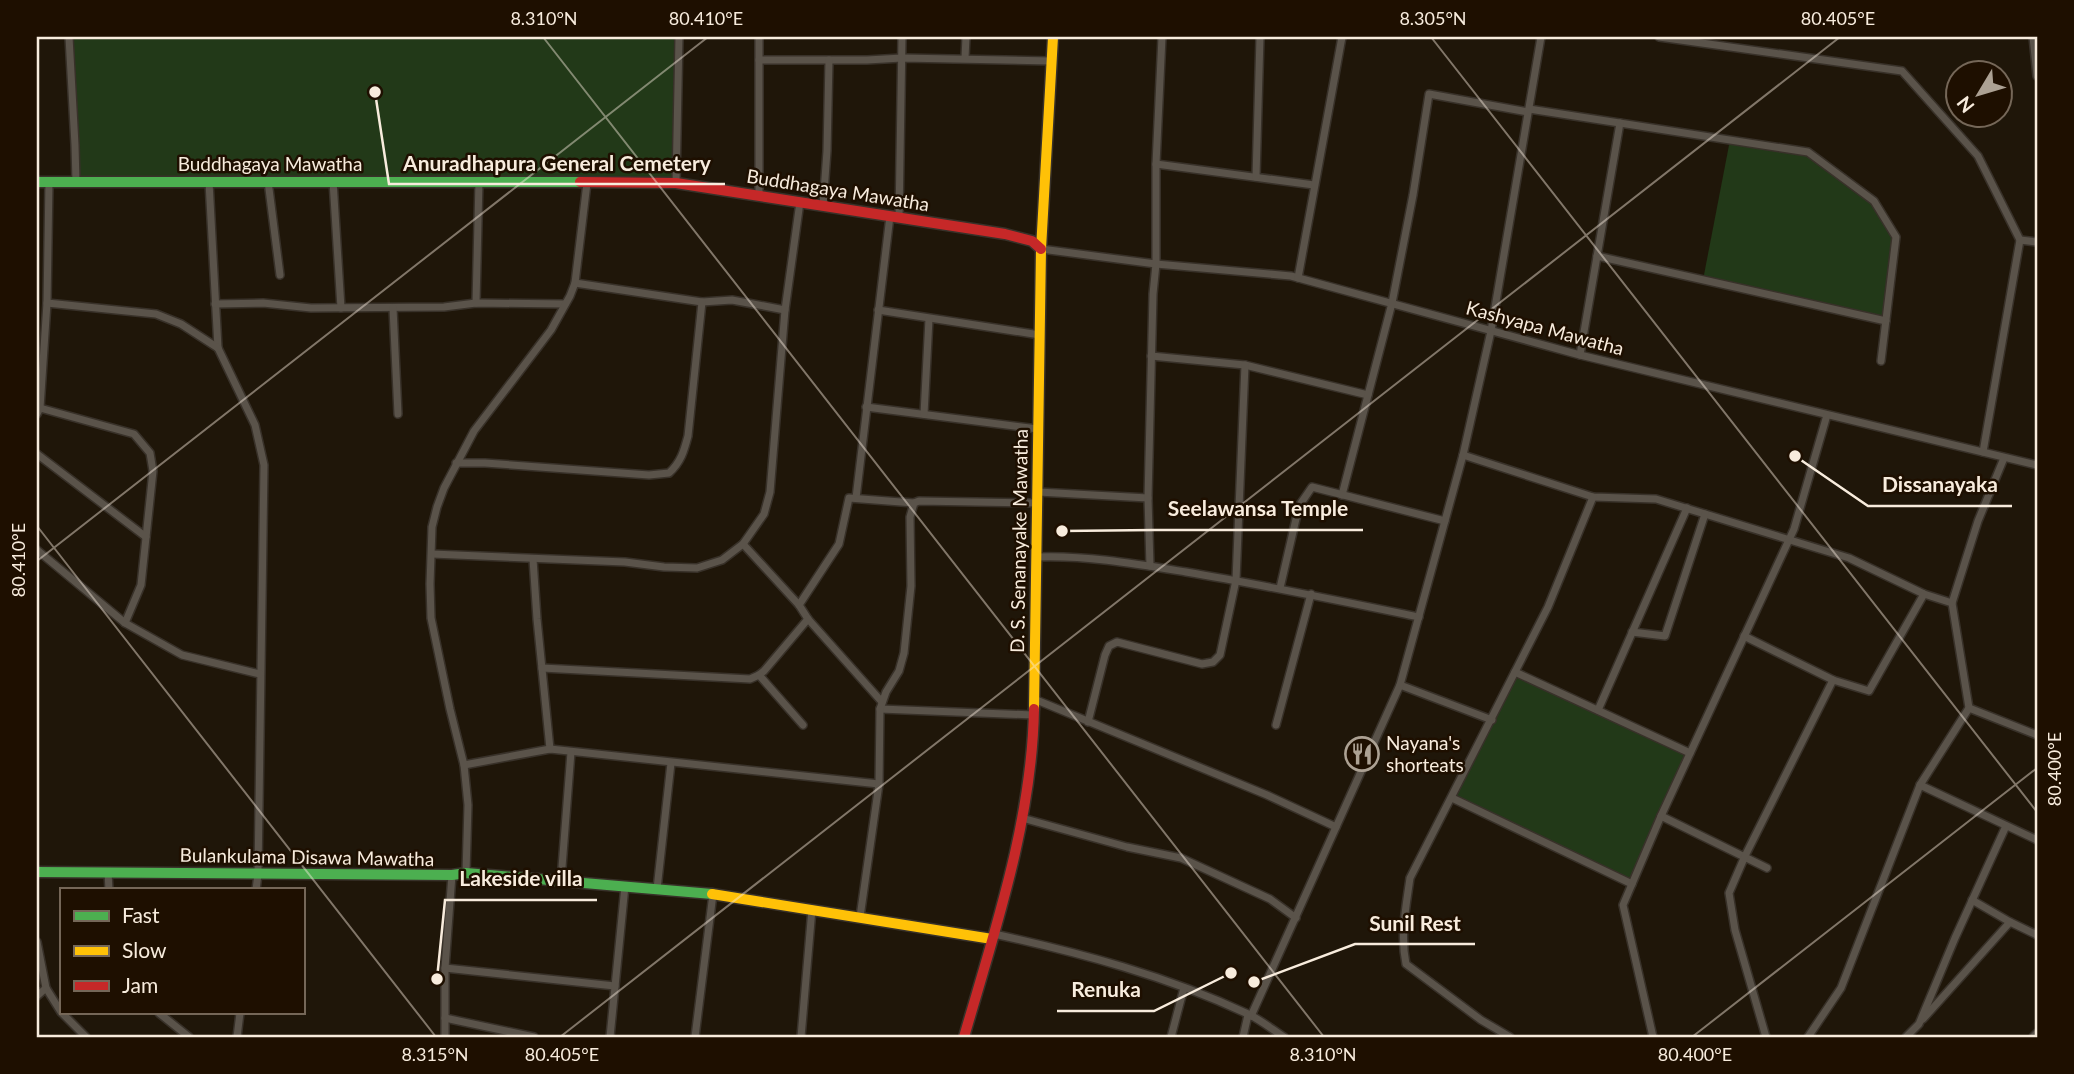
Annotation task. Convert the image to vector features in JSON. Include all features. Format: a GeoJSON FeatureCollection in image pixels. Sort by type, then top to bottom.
{"type":"FeatureCollection","features":[{"type":"Feature","properties":{"kind":"main road","name":"D. S. Senanayake Mawatha"},"geometry":{"type":"LineString","coordinates":[[964,1037],[993,937],[1022,818],[1030,771],[1034,699],[1041,249],[1053,37]]}},
{"type":"Feature","properties":{"kind":"main road","name":"Buddhagaya Mawatha"},"geometry":{"type":"LineString","coordinates":[[37,183],[676,183],[1024,238],[1041,249]]}},
{"type":"Feature","properties":{"kind":"main road","name":"Bulankulama Disawa Mawatha"},"geometry":{"type":"LineString","coordinates":[[37,872],[466,873],[713,894],[993,937]]}},
{"type":"Feature","properties":{"kind":"street"},"geometry":{"type":"LineString","coordinates":[[69,37],[76,182]]}},
{"type":"Feature","properties":{"kind":"street"},"geometry":{"type":"LineString","coordinates":[[676,183],[679,37]]}},
{"type":"Feature","properties":{"kind":"street"},"geometry":{"type":"LineString","coordinates":[[759,37],[759,195]]}},
{"type":"Feature","properties":{"kind":"street"},"geometry":{"type":"LineString","coordinates":[[856,498],[878,310],[894,217],[902,37]]}},
{"type":"Feature","properties":{"kind":"street"},"geometry":{"type":"LineString","coordinates":[[965,58],[967,37]]}},
{"type":"Feature","properties":{"kind":"street"},"geometry":{"type":"LineString","coordinates":[[1150,566],[1148,498],[1151,356],[1162,37]]}},
{"type":"Feature","properties":{"kind":"street"},"geometry":{"type":"LineString","coordinates":[[1256,177],[1260,37]]}},
{"type":"Feature","properties":{"kind":"street"},"geometry":{"type":"LineString","coordinates":[[1298,278],[1342,37]]}},
{"type":"Feature","properties":{"kind":"street"},"geometry":{"type":"LineString","coordinates":[[1243,1037],[1250,1015],[1400,685],[1463,455],[1491,331],[1541,37]]}},
{"type":"Feature","properties":{"kind":"street"},"geometry":{"type":"LineString","coordinates":[[1659,37],[1902,71],[1978,156],[2020,240],[1983,452]]}},
{"type":"Feature","properties":{"kind":"street"},"geometry":{"type":"LineString","coordinates":[[2033,37],[2037,76]]}},
{"type":"Feature","properties":{"kind":"street"},"geometry":{"type":"LineString","coordinates":[[759,60],[965,58],[1051,61]]}},
{"type":"Feature","properties":{"kind":"street"},"geometry":{"type":"LineString","coordinates":[[823,206],[829,60]]}},
{"type":"Feature","properties":{"kind":"street"},"geometry":{"type":"LineString","coordinates":[[1342,495],[1392,303],[1429,94],[1808,152],[1874,201],[1896,237],[1881,361]]}},
{"type":"Feature","properties":{"kind":"street"},"geometry":{"type":"LineString","coordinates":[[1580,355],[1620,123]]}},
{"type":"Feature","properties":{"kind":"street"},"geometry":{"type":"LineString","coordinates":[[1156,164],[1314,185]]}},
{"type":"Feature","properties":{"kind":"street"},"geometry":{"type":"LineString","coordinates":[[268,181],[280,275]]}},
{"type":"Feature","properties":{"kind":"street"},"geometry":{"type":"LineString","coordinates":[[333,181],[341,308]]}},
{"type":"Feature","properties":{"kind":"street"},"geometry":{"type":"LineString","coordinates":[[476,303],[479,181]]}},
{"type":"Feature","properties":{"kind":"street"},"geometry":{"type":"LineString","coordinates":[[49,182],[47,303],[38,411],[134,434],[150,453],[153,471],[141,585],[125,623]]}},
{"type":"Feature","properties":{"kind":"street"},"geometry":{"type":"LineString","coordinates":[[209,182],[218,348],[255,425],[264,464],[256,888]]}},
{"type":"Feature","properties":{"kind":"street"},"geometry":{"type":"LineString","coordinates":[[466,873],[468,805],[464,765],[431,618],[432,527],[436,507],[474,431],[545,339],[575,283],[587,183]]}},
{"type":"Feature","properties":{"kind":"street"},"geometry":{"type":"LineString","coordinates":[[432,554],[625,562],[697,568],[722,560],[743,544],[764,514],[770,492],[785,310],[800,202]]}},
{"type":"Feature","properties":{"kind":"street"},"geometry":{"type":"LineString","coordinates":[[2020,240],[2037,242]]}},
{"type":"Feature","properties":{"kind":"street","name":"Kashyapa Mawatha"},"geometry":{"type":"LineString","coordinates":[[1041,249],[1298,278],[1580,355],[2037,465]]}},
{"type":"Feature","properties":{"kind":"street"},"geometry":{"type":"LineString","coordinates":[[1597,256],[1886,321]]}},
{"type":"Feature","properties":{"kind":"street"},"geometry":{"type":"LineString","coordinates":[[575,283],[702,302],[732,300],[785,310]]}},
{"type":"Feature","properties":{"kind":"street"},"geometry":{"type":"LineString","coordinates":[[456,463],[649,475],[669,473],[678,465],[688,436],[702,302]]}},
{"type":"Feature","properties":{"kind":"street"},"geometry":{"type":"LineString","coordinates":[[47,303],[156,314],[181,324],[218,348]]}},
{"type":"Feature","properties":{"kind":"street"},"geometry":{"type":"LineString","coordinates":[[215,304],[263,303],[311,308],[444,307],[476,303],[565,304]]}},
{"type":"Feature","properties":{"kind":"street"},"geometry":{"type":"LineString","coordinates":[[393,308],[398,414]]}},
{"type":"Feature","properties":{"kind":"street"},"geometry":{"type":"LineString","coordinates":[[878,310],[1040,335]]}},
{"type":"Feature","properties":{"kind":"street"},"geometry":{"type":"LineString","coordinates":[[924,414],[929,319]]}},
{"type":"Feature","properties":{"kind":"street"},"geometry":{"type":"LineString","coordinates":[[1151,356],[1245,365],[1368,395]]}},
{"type":"Feature","properties":{"kind":"street"},"geometry":{"type":"LineString","coordinates":[[1088,722],[1109,646],[1117,642],[1202,664],[1213,662],[1220,655],[1236,580],[1245,365]]}},
{"type":"Feature","properties":{"kind":"street"},"geometry":{"type":"LineString","coordinates":[[866,407],[1038,429]]}},
{"type":"Feature","properties":{"kind":"street"},"geometry":{"type":"LineString","coordinates":[[1653,1037],[1623,905],[1661,816],[1794,529],[1827,415]]}},
{"type":"Feature","properties":{"kind":"street"},"geometry":{"type":"LineString","coordinates":[[37,454],[146,537]]}},
{"type":"Feature","properties":{"kind":"street"},"geometry":{"type":"LineString","coordinates":[[1463,455],[1592,497],[1657,499],[1687,508],[1849,558],[1924,594],[1952,603]]}},
{"type":"Feature","properties":{"kind":"street"},"geometry":{"type":"LineString","coordinates":[[1808,1037],[1841,988],[1920,785],[1969,708],[1952,603],[1978,520],[2004,458]]}},
{"type":"Feature","properties":{"kind":"street"},"geometry":{"type":"LineString","coordinates":[[1280,588],[1299,506],[1312,487],[1445,521]]}},
{"type":"Feature","properties":{"kind":"street"},"geometry":{"type":"LineString","coordinates":[[1510,1037],[1481,1020],[1406,964],[1403,926],[1410,878],[1548,607],[1592,497]]}},
{"type":"Feature","properties":{"kind":"street"},"geometry":{"type":"LineString","coordinates":[[799,605],[839,544],[849,498],[914,503],[1038,498],[1148,498]]}},
{"type":"Feature","properties":{"kind":"street"},"geometry":{"type":"LineString","coordinates":[[860,917],[879,784],[881,706],[899,671],[904,653],[911,586],[910,516],[914,503]]}},
{"type":"Feature","properties":{"kind":"street"},"geometry":{"type":"LineString","coordinates":[[1598,710],[1687,508]]}},
{"type":"Feature","properties":{"kind":"street"},"geometry":{"type":"LineString","coordinates":[[1632,632],[1665,636],[1706,514]]}},
{"type":"Feature","properties":{"kind":"street"},"geometry":{"type":"LineString","coordinates":[[743,544],[799,605],[881,706],[1033,715]]}},
{"type":"Feature","properties":{"kind":"street"},"geometry":{"type":"LineString","coordinates":[[37,550],[125,623],[182,655],[260,674]]}},
{"type":"Feature","properties":{"kind":"street"},"geometry":{"type":"LineString","coordinates":[[1036,557],[1063,556],[1150,566],[1280,588],[1419,617]]}},
{"type":"Feature","properties":{"kind":"street"},"geometry":{"type":"LineString","coordinates":[[533,559],[550,749]]}},
{"type":"Feature","properties":{"kind":"street"},"geometry":{"type":"LineString","coordinates":[[1276,725],[1311,594]]}},
{"type":"Feature","properties":{"kind":"street"},"geometry":{"type":"LineString","coordinates":[[1744,636],[1833,680],[1869,691],[1924,594]]}},
{"type":"Feature","properties":{"kind":"street"},"geometry":{"type":"LineString","coordinates":[[542,668],[750,680],[760,676],[808,619]]}},
{"type":"Feature","properties":{"kind":"street"},"geometry":{"type":"LineString","coordinates":[[1516,672],[1690,753]]}},
{"type":"Feature","properties":{"kind":"street"},"geometry":{"type":"LineString","coordinates":[[760,676],[803,725]]}},
{"type":"Feature","properties":{"kind":"street"},"geometry":{"type":"LineString","coordinates":[[1766,1037],[1735,930],[1729,893],[1833,680]]}},
{"type":"Feature","properties":{"kind":"street"},"geometry":{"type":"LineString","coordinates":[[1400,685],[1492,720]]}},
{"type":"Feature","properties":{"kind":"street"},"geometry":{"type":"LineString","coordinates":[[1034,699],[1267,795],[1336,827]]}},
{"type":"Feature","properties":{"kind":"street"},"geometry":{"type":"LineString","coordinates":[[1969,708],[2037,735]]}},
{"type":"Feature","properties":{"kind":"street"},"geometry":{"type":"LineString","coordinates":[[464,765],[550,749],[879,784]]}},
{"type":"Feature","properties":{"kind":"street"},"geometry":{"type":"LineString","coordinates":[[561,880],[571,752]]}},
{"type":"Feature","properties":{"kind":"street"},"geometry":{"type":"LineString","coordinates":[[657,889],[671,763]]}},
{"type":"Feature","properties":{"kind":"street"},"geometry":{"type":"LineString","coordinates":[[1920,785],[2037,840]]}},
{"type":"Feature","properties":{"kind":"street"},"geometry":{"type":"LineString","coordinates":[[1452,798],[1632,884]]}},
{"type":"Feature","properties":{"kind":"street"},"geometry":{"type":"LineString","coordinates":[[1661,816],[1767,868]]}},
{"type":"Feature","properties":{"kind":"street"},"geometry":{"type":"LineString","coordinates":[[1022,818],[1127,847],[1181,858],[1270,899],[1296,918]]}},
{"type":"Feature","properties":{"kind":"street"},"geometry":{"type":"LineString","coordinates":[[1919,1024],[2006,826]]}},
{"type":"Feature","properties":{"kind":"street"},"geometry":{"type":"LineString","coordinates":[[108,872],[109,888]]}},
{"type":"Feature","properties":{"kind":"street"},"geometry":{"type":"LineString","coordinates":[[445,1037],[444,968],[452,875]]}},
{"type":"Feature","properties":{"kind":"street"},"geometry":{"type":"LineString","coordinates":[[610,1037],[625,886]]}},
{"type":"Feature","properties":{"kind":"street"},"geometry":{"type":"LineString","coordinates":[[695,1037],[713,894]]}},
{"type":"Feature","properties":{"kind":"street"},"geometry":{"type":"LineString","coordinates":[[1972,900],[2037,935]]}},
{"type":"Feature","properties":{"kind":"street"},"geometry":{"type":"LineString","coordinates":[[802,1037],[812,909]]}},
{"type":"Feature","properties":{"kind":"street"},"geometry":{"type":"LineString","coordinates":[[1906,1037],[2010,922]]}},
{"type":"Feature","properties":{"kind":"street"},"geometry":{"type":"LineString","coordinates":[[993,937],[1042,945],[1143,972],[1250,1015],[1284,1037]]}},
{"type":"Feature","properties":{"kind":"street"},"geometry":{"type":"LineString","coordinates":[[37,942],[46,988],[60,1011]]}},
{"type":"Feature","properties":{"kind":"street"},"geometry":{"type":"LineString","coordinates":[[444,968],[615,986]]}},
{"type":"Feature","properties":{"kind":"street"},"geometry":{"type":"LineString","coordinates":[[37,996],[46,988]]}},
{"type":"Feature","properties":{"kind":"street"},"geometry":{"type":"LineString","coordinates":[[1171,1037],[1184,988]]}},
{"type":"Feature","properties":{"kind":"street"},"geometry":{"type":"LineString","coordinates":[[62,1014],[86,1037]]}},
{"type":"Feature","properties":{"kind":"street"},"geometry":{"type":"LineString","coordinates":[[160,1014],[189,1037]]}},
{"type":"Feature","properties":{"kind":"street"},"geometry":{"type":"LineString","coordinates":[[237,1037],[240,1014]]}},
{"type":"Feature","properties":{"kind":"street"},"geometry":{"type":"LineString","coordinates":[[445,1018],[534,1037]]}},
{"type":"Feature","properties":{"kind":"street"},"geometry":{"type":"LineString","coordinates":[[2034,1037],[2037,1032]]}},
{"type":"Feature","properties":{"kind":"green space"},"geometry":{"type":"Polygon","coordinates":[[[69,37],[679,37],[676,183],[76,182],[69,37]]]}},
{"type":"Feature","properties":{"kind":"green space"},"geometry":{"type":"Polygon","coordinates":[[[1730,140],[1808,152],[1874,201],[1896,237],[1886,321],[1703,280],[1730,140]]]}},
{"type":"Feature","properties":{"kind":"green space"},"geometry":{"type":"Polygon","coordinates":[[[1515,672],[1690,753],[1632,884],[1452,798],[1515,672]]]}},
{"type":"Feature","properties":{"kind":"traffic: fast"},"geometry":{"type":"LineString","coordinates":[[37,182],[580,182]]}},
{"type":"Feature","properties":{"kind":"traffic: fast"},"geometry":{"type":"LineString","coordinates":[[37,872],[466,873],[712,894]]}},
{"type":"Feature","properties":{"kind":"traffic: slow"},"geometry":{"type":"LineString","coordinates":[[1041,249],[1053,37]]}},
{"type":"Feature","properties":{"kind":"traffic: slow"},"geometry":{"type":"LineString","coordinates":[[1034,709],[1041,249]]}},
{"type":"Feature","properties":{"kind":"traffic: slow"},"geometry":{"type":"LineString","coordinates":[[712,894],[992,939]]}},
{"type":"Feature","properties":{"kind":"traffic: jam"},"geometry":{"type":"LineString","coordinates":[[580,182],[676,183],[1005,234],[1032,241],[1041,249]]}},
{"type":"Feature","properties":{"kind":"traffic: jam"},"geometry":{"type":"LineString","coordinates":[[964,1037],[999,916],[1019,834],[1032,751],[1034,709]]}},
{"type":"Feature","properties":{"kind":"place","name":"Anuradhapura General Cemetery"},"geometry":{"type":"Point","coordinates":[375,92]}},
{"type":"Feature","properties":{"kind":"place","name":"Dissanayaka"},"geometry":{"type":"Point","coordinates":[1795,456]}},
{"type":"Feature","properties":{"kind":"place","name":"Seelawansa Temple"},"geometry":{"type":"Point","coordinates":[1062,531]}},
{"type":"Feature","properties":{"kind":"place","name":"Nayana's shorteats"},"geometry":{"type":"Point","coordinates":[1362,754]}},
{"type":"Feature","properties":{"kind":"place","name":"Renuka"},"geometry":{"type":"Point","coordinates":[1231,973]}},
{"type":"Feature","properties":{"kind":"place","name":"Lakeside villa"},"geometry":{"type":"Point","coordinates":[437,979]}},
{"type":"Feature","properties":{"kind":"place","name":"Sunil Rest"},"geometry":{"type":"Point","coordinates":[1254,982]}}]}
